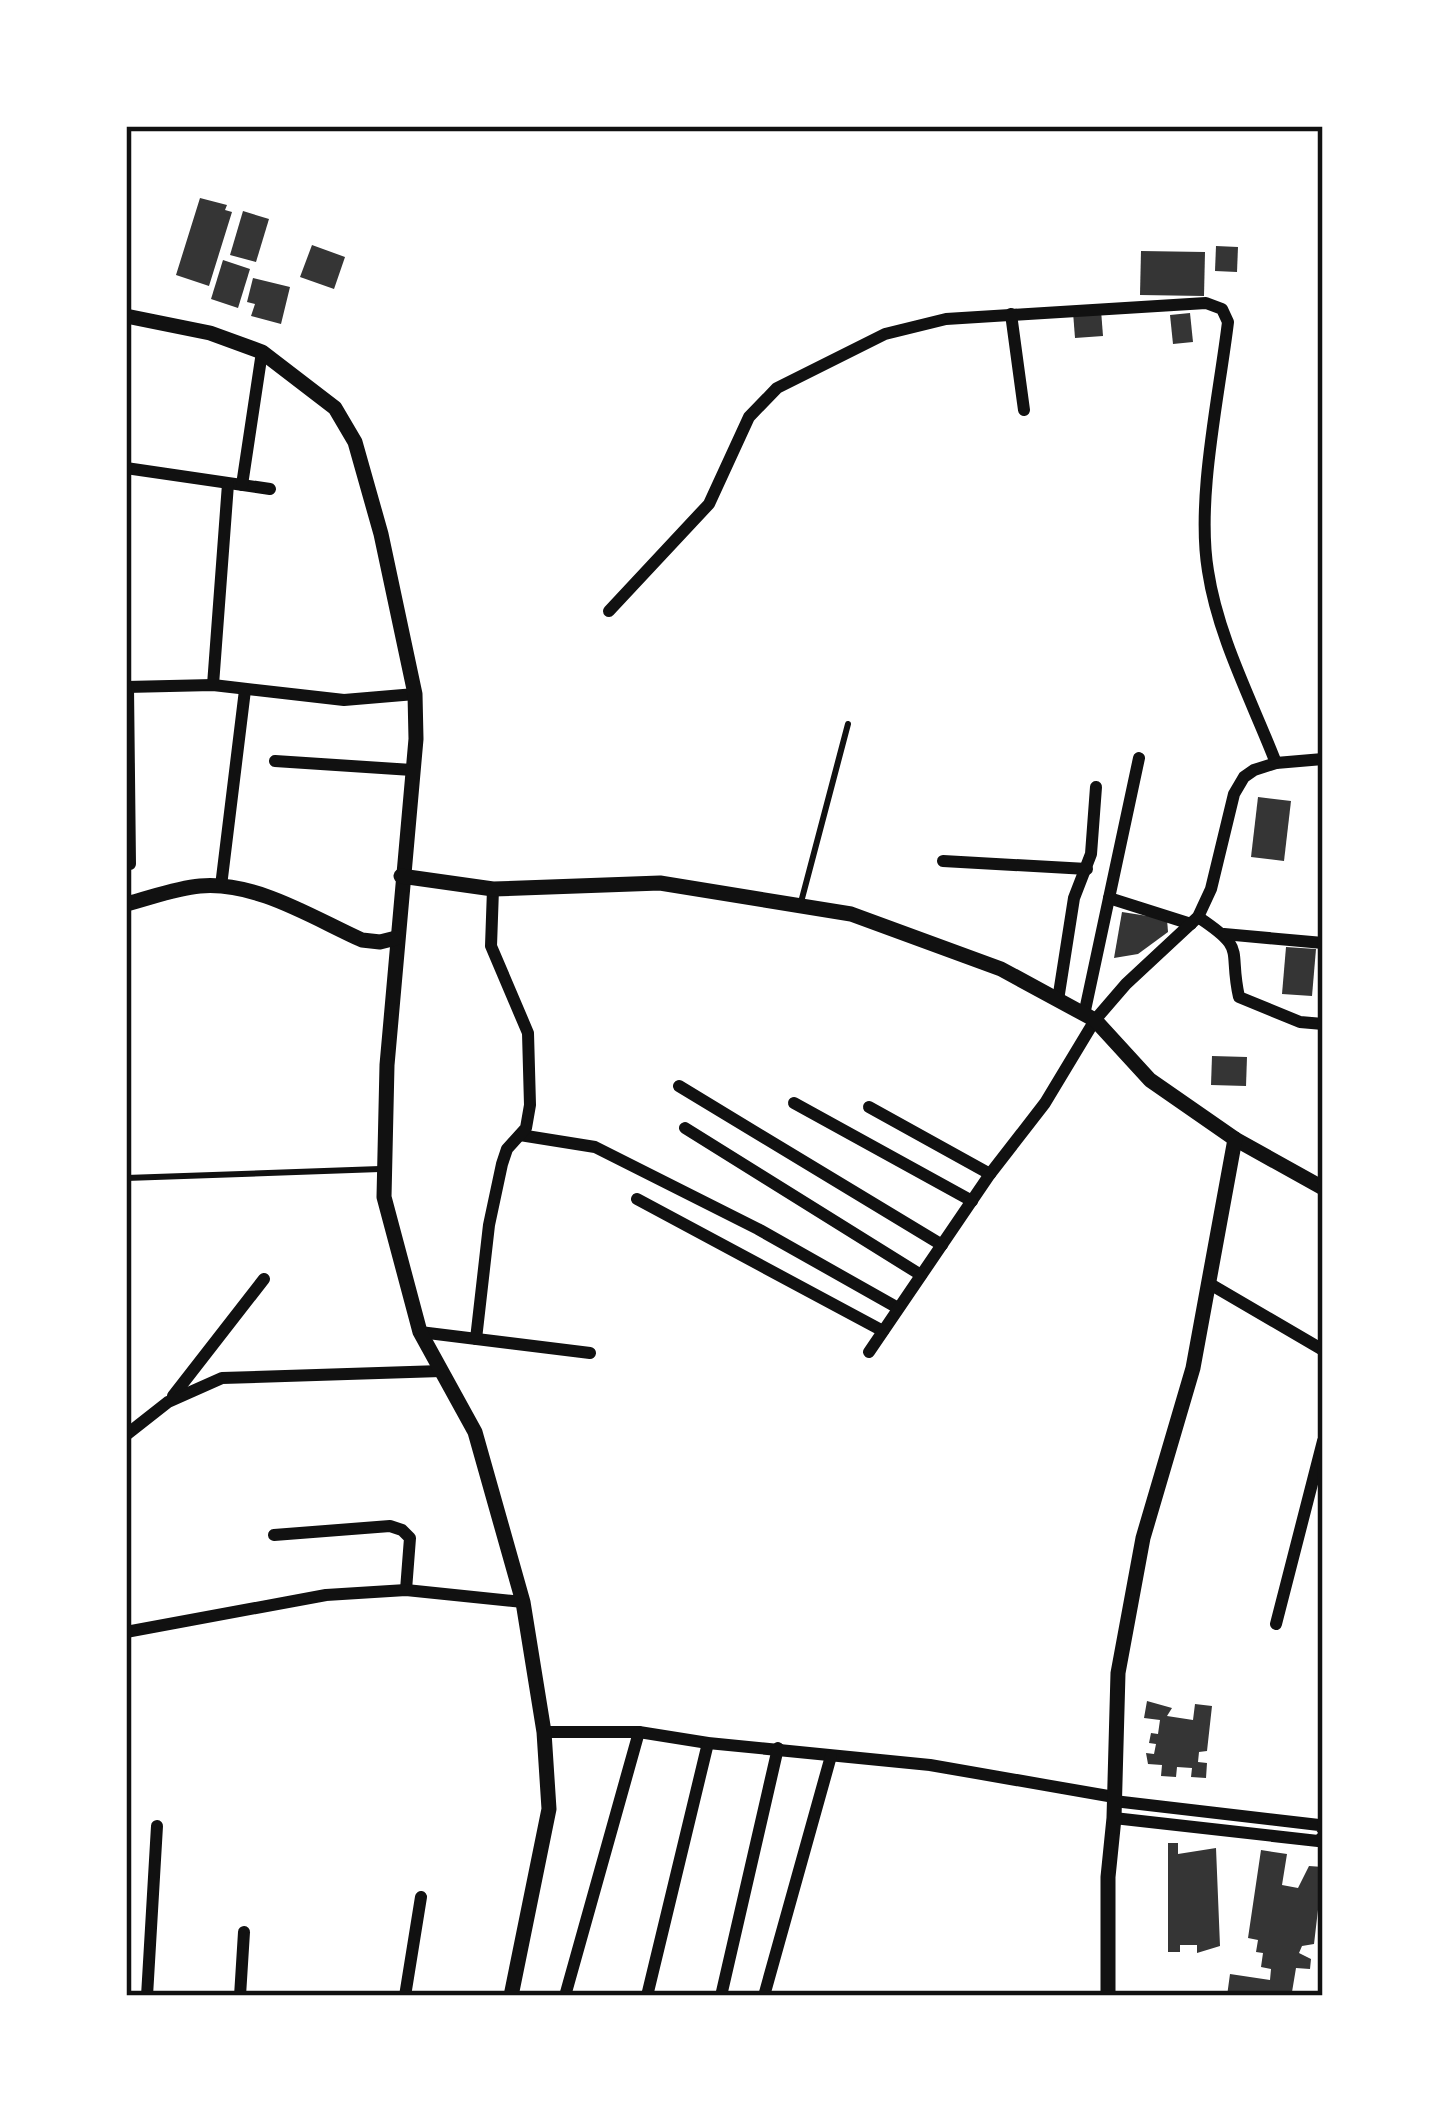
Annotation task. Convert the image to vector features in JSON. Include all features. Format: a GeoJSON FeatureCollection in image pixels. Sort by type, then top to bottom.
{"type":"FeatureCollection","features":[{"type":"Feature","properties":{"kind":"street"},"geometry":{"type":"LineString","coordinates":[[609,611],[709,504],[749,417],[777,388],[886,334],[946,319],[1206,303],[1222,309],[1228,322],[1205,518],[1207,567],[1215,607],[1276,763]]}},
{"type":"Feature","properties":{"kind":"street"},"geometry":{"type":"LineString","coordinates":[[1011,314],[1024,410]]}},
{"type":"Feature","properties":{"kind":"street"},"geometry":{"type":"LineString","coordinates":[[126,316],[210,333],[262,352],[335,408],[355,442],[381,535],[416,694],[396,938],[384,1197],[420,1332],[475,1432],[523,1601],[544,1732],[550,1809],[511,1996]]}},
{"type":"Feature","properties":{"kind":"street"},"geometry":{"type":"LineString","coordinates":[[213,685],[235,485],[262,352]]}},
{"type":"Feature","properties":{"kind":"street"},"geometry":{"type":"LineString","coordinates":[[126,468],[270,489]]}},
{"type":"Feature","properties":{"kind":"street"},"geometry":{"type":"LineString","coordinates":[[130,864],[127,687],[213,685],[344,700],[416,694]]}},
{"type":"Feature","properties":{"kind":"street"},"geometry":{"type":"LineString","coordinates":[[221,886],[245,690]]}},
{"type":"Feature","properties":{"kind":"street"},"geometry":{"type":"LineString","coordinates":[[868,1352],[990,1174],[1045,1103],[1089,1017],[1139,758]]}},
{"type":"Feature","properties":{"kind":"street"},"geometry":{"type":"LineString","coordinates":[[1089,1017],[1194,920],[1211,889],[1234,794],[1253,770],[1323,759]]}},
{"type":"Feature","properties":{"kind":"street"},"geometry":{"type":"LineString","coordinates":[[275,761],[412,770]]}},
{"type":"Feature","properties":{"kind":"street"},"geometry":{"type":"LineString","coordinates":[[1058,1000],[1074,898],[1088,868],[1096,787]]}},
{"type":"Feature","properties":{"kind":"street"},"geometry":{"type":"LineString","coordinates":[[943,861],[1088,868]]}},
{"type":"Feature","properties":{"kind":"street"},"geometry":{"type":"LineString","coordinates":[[401,876],[493,890],[660,884],[851,914],[1001,968],[1089,1017],[1150,1080],[1235,1139],[1323,1188]]}},
{"type":"Feature","properties":{"kind":"street"},"geometry":{"type":"LineString","coordinates":[[126,904],[198,886],[221,886],[259,894],[362,940],[396,938]]}},
{"type":"Feature","properties":{"kind":"street"},"geometry":{"type":"LineString","coordinates":[[476,1339],[498,1185],[508,1149],[529,1117],[531,1053],[522,1014],[491,946],[493,890]]}},
{"type":"Feature","properties":{"kind":"street"},"geometry":{"type":"LineString","coordinates":[[1109,898],[1194,920],[1224,934],[1323,944]]}},
{"type":"Feature","properties":{"kind":"street"},"geometry":{"type":"LineString","coordinates":[[1224,934],[1234,947],[1239,997],[1300,1022],[1323,1024]]}},
{"type":"Feature","properties":{"kind":"street"},"geometry":{"type":"LineString","coordinates":[[679,1086],[942,1245]]}},
{"type":"Feature","properties":{"kind":"street"},"geometry":{"type":"LineString","coordinates":[[794,1102],[972,1201]]}},
{"type":"Feature","properties":{"kind":"street"},"geometry":{"type":"LineString","coordinates":[[869,1107],[990,1174]]}},
{"type":"Feature","properties":{"kind":"street"},"geometry":{"type":"LineString","coordinates":[[685,1128],[921,1275]]}},
{"type":"Feature","properties":{"kind":"street"},"geometry":{"type":"LineString","coordinates":[[520,1135],[595,1147],[758,1229],[898,1308]]}},
{"type":"Feature","properties":{"kind":"street"},"geometry":{"type":"LineString","coordinates":[[1108,1996],[1108,1877],[1118,1673],[1143,1538],[1193,1368],[1235,1139]]}},
{"type":"Feature","properties":{"kind":"street"},"geometry":{"type":"LineString","coordinates":[[637,1199],[883,1331]]}},
{"type":"Feature","properties":{"kind":"street"},"geometry":{"type":"LineString","coordinates":[[168,1402],[264,1279]]}},
{"type":"Feature","properties":{"kind":"street"},"geometry":{"type":"LineString","coordinates":[[1210,1284],[1323,1350]]}},
{"type":"Feature","properties":{"kind":"street"},"geometry":{"type":"LineString","coordinates":[[420,1332],[590,1353]]}},
{"type":"Feature","properties":{"kind":"street"},"geometry":{"type":"LineString","coordinates":[[126,1435],[198,1385],[246,1374],[441,1371]]}},
{"type":"Feature","properties":{"kind":"street"},"geometry":{"type":"LineString","coordinates":[[1276,1624],[1323,1441]]}},
{"type":"Feature","properties":{"kind":"street"},"geometry":{"type":"LineString","coordinates":[[274,1535],[390,1526],[402,1530],[410,1538],[406,1590]]}},
{"type":"Feature","properties":{"kind":"street"},"geometry":{"type":"LineString","coordinates":[[126,1632],[326,1595],[406,1590],[523,1601]]}},
{"type":"Feature","properties":{"kind":"street"},"geometry":{"type":"LineString","coordinates":[[544,1732],[638,1732],[930,1765],[1114,1806],[1318,1841],[1323,1833]]}},
{"type":"Feature","properties":{"kind":"street"},"geometry":{"type":"LineString","coordinates":[[565,1996],[638,1732]]}},
{"type":"Feature","properties":{"kind":"street"},"geometry":{"type":"LineString","coordinates":[[647,1996],[708,1743]]}},
{"type":"Feature","properties":{"kind":"street"},"geometry":{"type":"LineString","coordinates":[[722,1996],[778,1748]]}},
{"type":"Feature","properties":{"kind":"street"},"geometry":{"type":"LineString","coordinates":[[764,1996],[830,1756]]}},
{"type":"Feature","properties":{"kind":"street"},"geometry":{"type":"LineString","coordinates":[[147,1996],[157,1826]]}},
{"type":"Feature","properties":{"kind":"street"},"geometry":{"type":"LineString","coordinates":[[405,1996],[421,1897]]}},
{"type":"Feature","properties":{"kind":"street"},"geometry":{"type":"LineString","coordinates":[[240,1996],[244,1932]]}},
{"type":"Feature","properties":{"kind":"lane"},"geometry":{"type":"LineString","coordinates":[[800,905],[848,724]]}},
{"type":"Feature","properties":{"kind":"lane"},"geometry":{"type":"LineString","coordinates":[[126,1178],[385,1169]]}},
{"type":"Feature","properties":{"kind":"building"},"geometry":{"type":"Polygon","coordinates":[[[200,198],[227,205],[225,210],[232,212],[209,286],[176,275],[200,198]]]}},
{"type":"Feature","properties":{"kind":"building"},"geometry":{"type":"Polygon","coordinates":[[[243,211],[269,219],[256,262],[230,255],[243,211]]]}},
{"type":"Feature","properties":{"kind":"building"},"geometry":{"type":"Polygon","coordinates":[[[312,245],[345,257],[334,289],[300,277],[312,245]]]}},
{"type":"Feature","properties":{"kind":"building"},"geometry":{"type":"Polygon","coordinates":[[[1216,246],[1238,247],[1237,272],[1215,271],[1216,246]]]}},
{"type":"Feature","properties":{"kind":"building"},"geometry":{"type":"Polygon","coordinates":[[[1141,251],[1205,252],[1204,296],[1140,295],[1141,251]]]}},
{"type":"Feature","properties":{"kind":"building"},"geometry":{"type":"Polygon","coordinates":[[[223,260],[250,269],[238,308],[211,299],[223,260]]]}},
{"type":"Feature","properties":{"kind":"building"},"geometry":{"type":"Polygon","coordinates":[[[253,278],[290,287],[281,324],[251,316],[255,304],[247,302],[253,278]]]}},
{"type":"Feature","properties":{"kind":"building"},"geometry":{"type":"Polygon","coordinates":[[[1101,310],[1103,336],[1075,338],[1073,312],[1101,310]]]}},
{"type":"Feature","properties":{"kind":"building"},"geometry":{"type":"Polygon","coordinates":[[[1190,313],[1193,342],[1173,344],[1170,315],[1190,313]]]}},
{"type":"Feature","properties":{"kind":"building"},"geometry":{"type":"Polygon","coordinates":[[[1258,797],[1291,801],[1284,861],[1251,857],[1258,797]]]}},
{"type":"Feature","properties":{"kind":"building"},"geometry":{"type":"Polygon","coordinates":[[[1122,912],[1167,919],[1168,932],[1138,954],[1114,958],[1122,912]]]}},
{"type":"Feature","properties":{"kind":"building"},"geometry":{"type":"Polygon","coordinates":[[[1286,947],[1316,949],[1312,996],[1282,994],[1286,947]]]}},
{"type":"Feature","properties":{"kind":"building"},"geometry":{"type":"Polygon","coordinates":[[[1319,960],[1323,960],[1323,999],[1318,998],[1319,960]]]}},
{"type":"Feature","properties":{"kind":"building"},"geometry":{"type":"Polygon","coordinates":[[[1212,1056],[1247,1057],[1246,1086],[1211,1085],[1212,1056]]]}},
{"type":"Feature","properties":{"kind":"building"},"geometry":{"type":"Polygon","coordinates":[[[1147,1701],[1172,1708],[1167,1716],[1193,1720],[1195,1704],[1212,1706],[1207,1751],[1199,1752],[1198,1762],[1207,1763],[1206,1778],[1191,1777],[1192,1768],[1177,1767],[1176,1777],[1161,1776],[1162,1765],[1148,1764],[1146,1753],[1154,1754],[1156,1744],[1149,1743],[1151,1733],[1158,1734],[1160,1720],[1144,1718],[1147,1701]]]}},
{"type":"Feature","properties":{"kind":"building"},"geometry":{"type":"Polygon","coordinates":[[[1168,1843],[1178,1843],[1178,1854],[1216,1848],[1220,1946],[1197,1953],[1197,1945],[1180,1945],[1180,1952],[1168,1952],[1168,1843]]]}},
{"type":"Feature","properties":{"kind":"building"},"geometry":{"type":"Polygon","coordinates":[[[1261,1850],[1287,1854],[1282,1885],[1298,1888],[1309,1866],[1323,1867],[1314,1944],[1302,1946],[1299,1953],[1311,1959],[1310,1969],[1296,1968],[1292,1992],[1302,1996],[1227,1996],[1230,1974],[1270,1980],[1271,1969],[1261,1967],[1263,1953],[1256,1952],[1258,1940],[1248,1938],[1261,1850]]]}}]}
